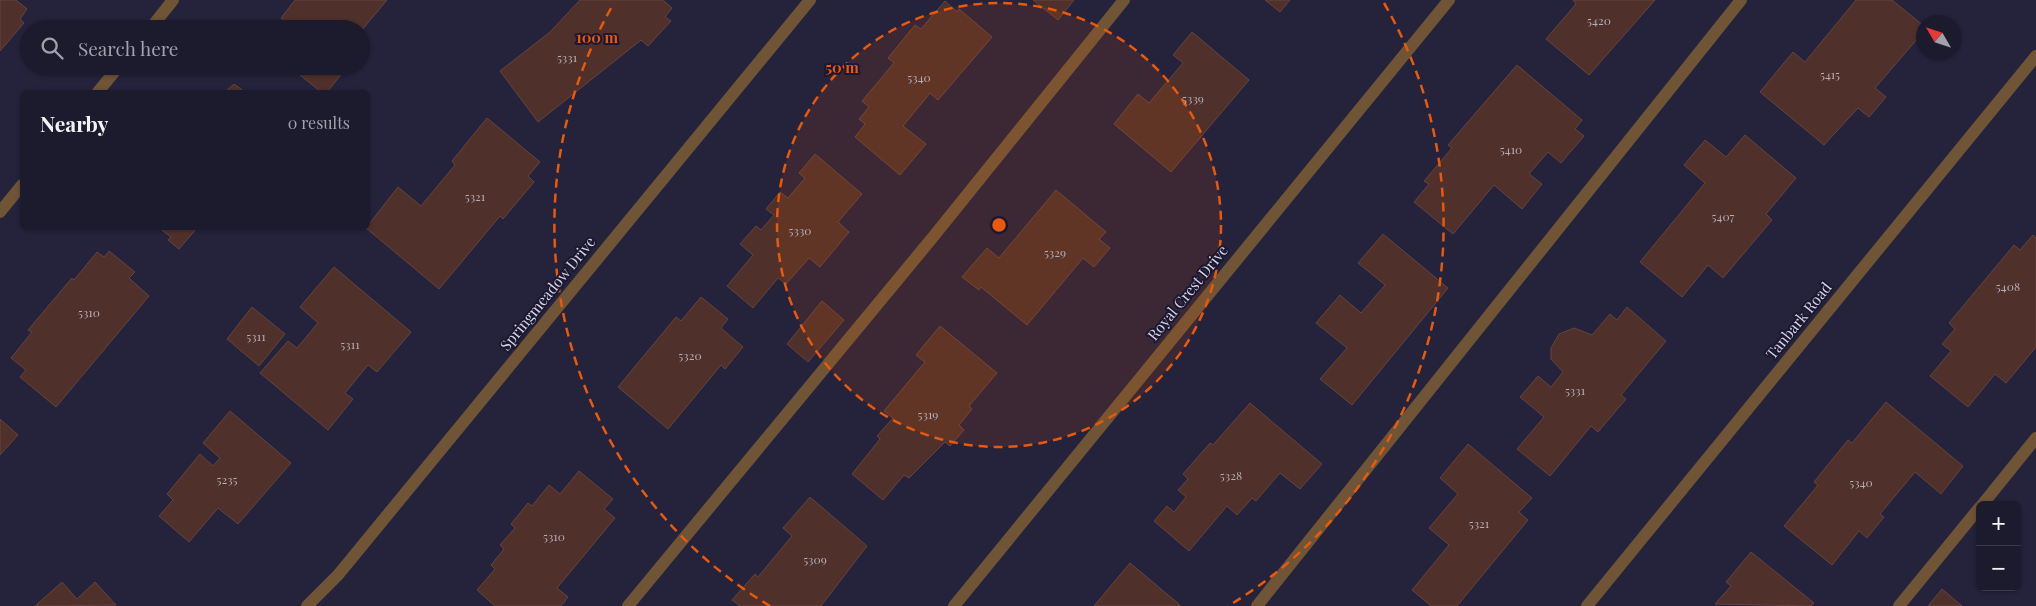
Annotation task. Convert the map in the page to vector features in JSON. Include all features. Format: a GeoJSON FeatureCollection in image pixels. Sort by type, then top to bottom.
{"type":"FeatureCollection","features":[{"type":"Feature","properties":{"kind":"street"},"geometry":{"type":"LineString","coordinates":[[157,20],[173,0]]}},
{"type":"Feature","properties":{"kind":"street","name":"Springmeadow Drive"},"geometry":{"type":"LineString","coordinates":[[307,606],[338,575],[810,0]]}},
{"type":"Feature","properties":{"kind":"street"},"geometry":{"type":"LineString","coordinates":[[628,606],[934,237],[1124,0]]}},
{"type":"Feature","properties":{"kind":"street","name":"Royal Crest Drive"},"geometry":{"type":"LineString","coordinates":[[954,606],[1449,0]]}},
{"type":"Feature","properties":{"kind":"street"},"geometry":{"type":"LineString","coordinates":[[1257,606],[1741,0]]}},
{"type":"Feature","properties":{"kind":"street","name":"Tanbark Road"},"geometry":{"type":"LineString","coordinates":[[1587,606],[2036,56]]}},
{"type":"Feature","properties":{"kind":"street"},"geometry":{"type":"LineString","coordinates":[[100,90],[112,75]]}},
{"type":"Feature","properties":{"kind":"street"},"geometry":{"type":"LineString","coordinates":[[0,212],[20,187]]}},
{"type":"Feature","properties":{"kind":"street"},"geometry":{"type":"LineString","coordinates":[[1985,501],[2036,438]]}},
{"type":"Feature","properties":{"kind":"street"},"geometry":{"type":"LineString","coordinates":[[1899,606],[1976,512]]}},
{"type":"Feature","properties":{"kind":"building"},"geometry":{"type":"Polygon","coordinates":[[[0,0],[16,0],[27,9],[20,19],[20,28],[0,51],[0,0]]]}},
{"type":"Feature","properties":{"kind":"building"},"geometry":{"type":"Polygon","coordinates":[[[295,0],[387,0],[370,20],[284,20],[281,18],[295,0]]]}},
{"type":"Feature","properties":{"kind":"building"},"geometry":{"type":"Polygon","coordinates":[[[580,0],[663,0],[672,8],[665,17],[671,21],[648,46],[641,40],[538,122],[500,71],[550,32],[580,0]]]}},
{"type":"Feature","properties":{"kind":"building"},"geometry":{"type":"Polygon","coordinates":[[[1033,0],[1074,0],[1058,20],[1033,0]]]}},
{"type":"Feature","properties":{"kind":"building"},"geometry":{"type":"Polygon","coordinates":[[[1265,0],[1290,0],[1280,12],[1265,0]]]}},
{"type":"Feature","properties":{"kind":"building"},"geometry":{"type":"Polygon","coordinates":[[[1573,0],[1655,0],[1589,75],[1546,39],[1576,4],[1573,0]]]}},
{"type":"Feature","properties":{"kind":"building"},"geometry":{"type":"Polygon","coordinates":[[[1856,0],[1892,0],[1916,20],[1916,40],[1875,88],[1886,97],[1869,117],[1858,108],[1824,145],[1760,92],[1793,52],[1805,62],[1856,0]]]}},
{"type":"Feature","properties":{"kind":"building"},"geometry":{"type":"Polygon","coordinates":[[[945,1],[957,12],[959,9],[992,37],[938,100],[930,93],[903,126],[926,144],[900,175],[855,137],[865,124],[859,119],[869,107],[862,101],[894,63],[888,58],[915,25],[921,29],[945,1]]]}},
{"type":"Feature","properties":{"kind":"building"},"geometry":{"type":"Polygon","coordinates":[[[1192,32],[1249,80],[1171,172],[1114,124],[1138,94],[1149,103],[1183,63],[1173,55],[1192,32]]]}},
{"type":"Feature","properties":{"kind":"building"},"geometry":{"type":"Polygon","coordinates":[[[1517,65],[1582,120],[1575,129],[1584,136],[1561,163],[1548,152],[1529,174],[1542,184],[1522,209],[1494,185],[1453,234],[1414,202],[1429,184],[1424,181],[1452,148],[1448,145],[1517,65]]]}},
{"type":"Feature","properties":{"kind":"building"},"geometry":{"type":"Polygon","coordinates":[[[300,75],[341,75],[329,90],[319,90],[300,75]]]}},
{"type":"Feature","properties":{"kind":"building"},"geometry":{"type":"Polygon","coordinates":[[[234,84],[242,90],[227,90],[234,84]]]}},
{"type":"Feature","properties":{"kind":"building"},"geometry":{"type":"Polygon","coordinates":[[[487,118],[540,162],[528,176],[534,182],[503,219],[500,216],[439,289],[368,230],[370,230],[370,223],[398,187],[421,206],[455,165],[452,161],[487,118]]]}},
{"type":"Feature","properties":{"kind":"building"},"geometry":{"type":"Polygon","coordinates":[[[1745,135],[1796,178],[1766,214],[1772,220],[1723,278],[1708,265],[1682,297],[1640,262],[1705,183],[1684,165],[1705,140],[1726,157],[1745,135]]]}},
{"type":"Feature","properties":{"kind":"building"},"geometry":{"type":"Polygon","coordinates":[[[815,154],[862,194],[838,222],[849,232],[820,267],[809,258],[786,284],[778,278],[753,308],[727,286],[753,255],[740,244],[756,226],[761,230],[774,215],[766,209],[780,192],[788,198],[805,178],[799,173],[815,154]]]}},
{"type":"Feature","properties":{"kind":"building"},"geometry":{"type":"Polygon","coordinates":[[[1056,190],[1106,232],[1099,239],[1110,248],[1094,267],[1083,258],[1027,325],[981,287],[979,290],[962,277],[987,248],[999,258],[1056,190]]]}},
{"type":"Feature","properties":{"kind":"building"},"geometry":{"type":"Polygon","coordinates":[[[162,230],[195,230],[179,249],[168,240],[171,237],[162,230]]]}},
{"type":"Feature","properties":{"kind":"building"},"geometry":{"type":"Polygon","coordinates":[[[1383,234],[1448,288],[1352,405],[1320,379],[1347,348],[1316,323],[1340,295],[1361,313],[1385,285],[1358,263],[1383,234]]]}},
{"type":"Feature","properties":{"kind":"building"},"geometry":{"type":"Polygon","coordinates":[[[2033,235],[2036,238],[2036,347],[2006,383],[1995,374],[1968,407],[1930,376],[1951,351],[1942,344],[1955,329],[1949,323],[2014,245],[2020,250],[2033,235]]]}},
{"type":"Feature","properties":{"kind":"building"},"geometry":{"type":"Polygon","coordinates":[[[109,251],[135,272],[129,278],[149,296],[56,407],[20,377],[26,370],[11,358],[32,332],[28,330],[72,278],[74,280],[97,252],[104,257],[109,251]]]}},
{"type":"Feature","properties":{"kind":"building"},"geometry":{"type":"Polygon","coordinates":[[[334,267],[411,332],[377,372],[368,365],[345,393],[353,399],[328,430],[260,373],[288,341],[297,348],[318,323],[300,307],[334,267]]]}},
{"type":"Feature","properties":{"kind":"building"},"geometry":{"type":"Polygon","coordinates":[[[701,297],[728,319],[721,328],[743,347],[725,369],[721,365],[668,429],[618,387],[676,317],[681,321],[701,297]]]}},
{"type":"Feature","properties":{"kind":"building"},"geometry":{"type":"Polygon","coordinates":[[[822,301],[844,320],[808,362],[787,344],[822,301]]]}},
{"type":"Feature","properties":{"kind":"building"},"geometry":{"type":"Polygon","coordinates":[[[252,307],[285,334],[259,366],[227,339],[252,307]]]}},
{"type":"Feature","properties":{"kind":"building"},"geometry":{"type":"Polygon","coordinates":[[[1627,307],[1666,341],[1621,395],[1626,399],[1598,432],[1591,426],[1550,476],[1517,449],[1544,417],[1520,397],[1538,376],[1551,387],[1563,372],[1551,359],[1551,348],[1559,334],[1574,328],[1592,335],[1610,314],[1617,320],[1627,307]]]}},
{"type":"Feature","properties":{"kind":"building"},"geometry":{"type":"Polygon","coordinates":[[[940,326],[997,373],[969,406],[972,409],[959,425],[964,430],[950,446],[945,442],[909,478],[904,475],[883,500],[852,474],[880,439],[877,436],[893,418],[884,411],[925,362],[916,355],[940,326]]]}},
{"type":"Feature","properties":{"kind":"building"},"geometry":{"type":"Polygon","coordinates":[[[1886,402],[1963,466],[1941,494],[1915,472],[1880,514],[1884,517],[1867,538],[1859,531],[1832,565],[1784,526],[1818,485],[1814,482],[1848,440],[1852,443],[1886,402]]]}},
{"type":"Feature","properties":{"kind":"building"},"geometry":{"type":"Polygon","coordinates":[[[1250,403],[1322,464],[1300,489],[1280,473],[1256,501],[1252,498],[1237,515],[1227,506],[1189,551],[1154,521],[1167,506],[1174,512],[1186,497],[1178,490],[1188,479],[1183,474],[1210,443],[1213,445],[1250,403]]]}},
{"type":"Feature","properties":{"kind":"building"},"geometry":{"type":"Polygon","coordinates":[[[230,411],[291,463],[238,524],[218,508],[189,542],[159,516],[173,500],[167,494],[200,454],[213,466],[220,458],[203,443],[230,411]]]}},
{"type":"Feature","properties":{"kind":"building"},"geometry":{"type":"Polygon","coordinates":[[[0,419],[18,435],[0,455],[0,419]]]}},
{"type":"Feature","properties":{"kind":"building"},"geometry":{"type":"Polygon","coordinates":[[[1468,444],[1532,498],[1519,512],[1528,520],[1457,606],[1431,606],[1412,590],[1449,545],[1429,528],[1458,494],[1440,478],[1468,444]]]}},
{"type":"Feature","properties":{"kind":"building"},"geometry":{"type":"Polygon","coordinates":[[[579,471],[613,499],[604,509],[615,518],[557,588],[568,597],[561,606],[495,606],[477,590],[495,569],[491,565],[504,549],[500,545],[515,528],[511,524],[528,503],[532,506],[549,485],[560,494],[579,471]]]}},
{"type":"Feature","properties":{"kind":"building"},"geometry":{"type":"Polygon","coordinates":[[[810,497],[867,546],[821,606],[740,606],[732,600],[755,574],[758,577],[792,536],[783,528],[810,497]]]}},
{"type":"Feature","properties":{"kind":"building"},"geometry":{"type":"Polygon","coordinates":[[[1751,552],[1814,603],[1811,606],[1715,604],[1731,586],[1726,582],[1751,552]]]}},
{"type":"Feature","properties":{"kind":"building"},"geometry":{"type":"Polygon","coordinates":[[[1130,563],[1180,605],[1180,606],[1094,606],[1130,563]]]}},
{"type":"Feature","properties":{"kind":"building"},"geometry":{"type":"Polygon","coordinates":[[[62,582],[77,599],[95,582],[116,605],[35,606],[62,582]]]}},
{"type":"Feature","properties":{"kind":"building"},"geometry":{"type":"Polygon","coordinates":[[[1942,589],[1962,606],[1928,606],[1942,589]]]}}]}
